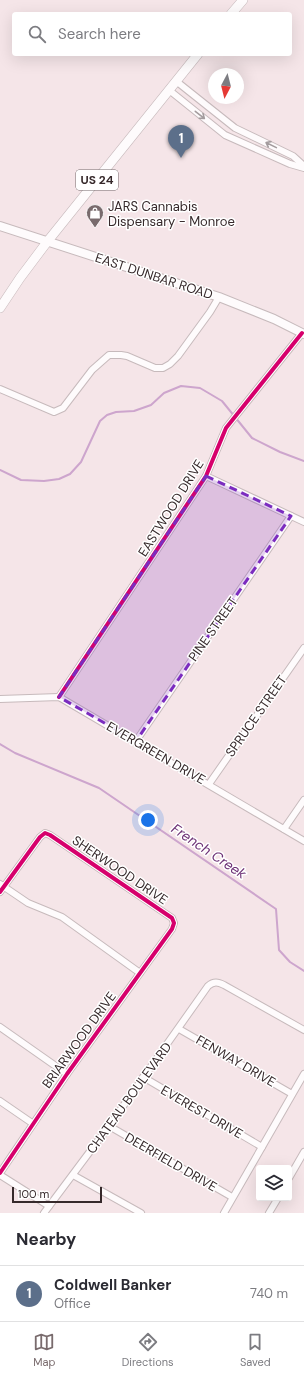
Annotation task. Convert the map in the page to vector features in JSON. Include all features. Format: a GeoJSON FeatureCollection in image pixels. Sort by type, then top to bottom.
{"type":"FeatureCollection","features":[{"type":"Feature","properties":{"kind":"main road"},"geometry":{"type":"LineString","coordinates":[[233,12],[242,0]]}},
{"type":"Feature","properties":{"kind":"main road","name":"US 24"},"geometry":{"type":"LineString","coordinates":[[0,308],[47,242],[196,56]]}},
{"type":"Feature","properties":{"kind":"street"},"geometry":{"type":"LineString","coordinates":[[176,81],[235,128],[293,156],[304,167]]}},
{"type":"Feature","properties":{"kind":"street"},"geometry":{"type":"LineString","coordinates":[[169,90],[224,135],[290,164],[304,167]]}},
{"type":"Feature","properties":{"kind":"street","name":"EAST DUNBAR ROAD"},"geometry":{"type":"LineString","coordinates":[[0,226],[219,297],[274,319],[303,334]]}},
{"type":"Feature","properties":{"kind":"street"},"geometry":{"type":"LineString","coordinates":[[0,389],[54,412],[63,408],[92,370],[109,355],[127,356],[155,368],[163,368],[170,364],[206,318],[219,297]]}},
{"type":"Feature","properties":{"kind":"street","name":"EASTWOOD DRIVE"},"geometry":{"type":"LineString","coordinates":[[59,697],[206,476],[231,421],[303,334]]}},
{"type":"Feature","properties":{"kind":"street"},"geometry":{"type":"LineString","coordinates":[[206,476],[304,522]]}},
{"type":"Feature","properties":{"kind":"street","name":"PINE STREET"},"geometry":{"type":"LineString","coordinates":[[136,741],[291,516]]}},
{"type":"Feature","properties":{"kind":"street","name":"SPRUCE STREET"},"geometry":{"type":"LineString","coordinates":[[209,784],[304,648]]}},
{"type":"Feature","properties":{"kind":"street"},"geometry":{"type":"LineString","coordinates":[[0,699],[59,697]]}},
{"type":"Feature","properties":{"kind":"street","name":"EVERGREEN DRIVE"},"geometry":{"type":"LineString","coordinates":[[59,697],[304,841]]}},
{"type":"Feature","properties":{"kind":"street"},"geometry":{"type":"LineString","coordinates":[[284,829],[304,800]]}},
{"type":"Feature","properties":{"kind":"street","name":"SHERWOOD DRIVE"},"geometry":{"type":"LineString","coordinates":[[2,885],[40,837],[45,833],[54,837],[173,920]]}},
{"type":"Feature","properties":{"kind":"street"},"geometry":{"type":"LineString","coordinates":[[0,892],[2,885],[28,903],[62,917],[140,972]]}},
{"type":"Feature","properties":{"kind":"street","name":"BRIARWOOD DRIVE"},"geometry":{"type":"LineString","coordinates":[[0,1174],[66,1074],[172,929],[174,923],[173,920]]}},
{"type":"Feature","properties":{"kind":"street","name":"CHATEAU BOULEVARD"},"geometry":{"type":"LineString","coordinates":[[44,1213],[109,1126],[208,986],[212,983],[219,982],[304,1030]]}},
{"type":"Feature","properties":{"kind":"street"},"geometry":{"type":"LineString","coordinates":[[0,1027],[66,1074]]}},
{"type":"Feature","properties":{"kind":"street","name":"FENWAY DRIVE"},"geometry":{"type":"LineString","coordinates":[[179,1029],[292,1094]]}},
{"type":"Feature","properties":{"kind":"street"},"geometry":{"type":"LineString","coordinates":[[224,1213],[304,1074]]}},
{"type":"Feature","properties":{"kind":"street","name":"EVEREST DRIVE"},"geometry":{"type":"LineString","coordinates":[[143,1077],[262,1147]]}},
{"type":"Feature","properties":{"kind":"street"},"geometry":{"type":"LineString","coordinates":[[0,1101],[32,1124]]}},
{"type":"Feature","properties":{"kind":"street","name":"DEERFIELD DRIVE"},"geometry":{"type":"LineString","coordinates":[[109,1126],[232,1197]]}},
{"type":"Feature","properties":{"kind":"street"},"geometry":{"type":"LineString","coordinates":[[292,1173],[304,1152]]}},
{"type":"Feature","properties":{"kind":"street"},"geometry":{"type":"LineString","coordinates":[[0,1174],[49,1206]]}},
{"type":"Feature","properties":{"kind":"street"},"geometry":{"type":"LineString","coordinates":[[73,1175],[141,1213]]}},
{"type":"Feature","properties":{"kind":"street"},"geometry":{"type":"LineString","coordinates":[[269,1213],[276,1201]]}},
{"type":"Feature","properties":{"kind":"highlighted area"},"geometry":{"type":"Polygon","coordinates":[[[206,476],[291,516],[136,741],[59,697],[206,476]]]}},
{"type":"Feature","properties":{"kind":"waterway"},"geometry":{"type":"LineString","coordinates":[[0,470],[21,480],[44,481],[59,479],[70,474],[81,462],[100,421],[107,415],[116,412],[134,411],[151,405],[164,393],[181,386],[200,388],[222,401],[252,438],[280,452],[304,461]]}},
{"type":"Feature","properties":{"kind":"waterway","name":"French Creek"},"geometry":{"type":"LineString","coordinates":[[0,744],[15,753],[99,788],[276,909],[279,950],[290,962],[304,971]]}},
{"type":"Feature","properties":{"kind":"cycle path"},"geometry":{"type":"LineString","coordinates":[[59,697],[206,476],[226,428],[302,333]]}},
{"type":"Feature","properties":{"kind":"cycle path"},"geometry":{"type":"LineString","coordinates":[[0,892],[40,837],[45,833],[172,918],[174,923],[172,929],[67,1074],[0,1173]]}},
{"type":"Feature","properties":{"kind":"place","name":"Coldwell Banker"},"geometry":{"type":"Point","coordinates":[181,158]}},
{"type":"Feature","properties":{"kind":"place","name":"JARS Cannabis Dispensary - Monroe"},"geometry":{"type":"Point","coordinates":[95,228]}}]}
